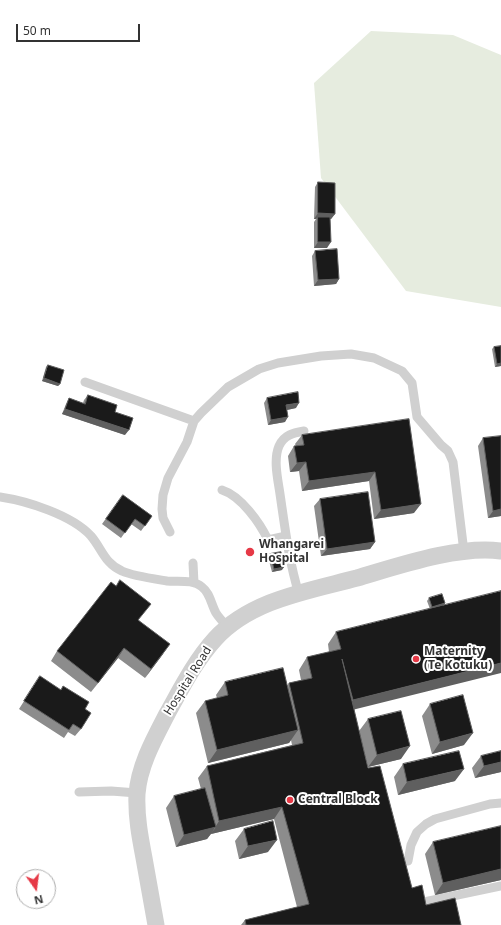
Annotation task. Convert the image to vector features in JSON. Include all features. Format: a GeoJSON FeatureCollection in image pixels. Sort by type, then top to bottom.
{"type":"FeatureCollection","features":[{"type":"Feature","properties":{"kind":"street","name":"Hospital Road"},"geometry":{"type":"LineString","coordinates":[[156,925],[137,811],[137,793],[143,767],[153,742],[173,703],[204,652],[215,639],[228,627],[255,610],[299,594],[430,558],[482,550],[501,551]]}},
{"type":"Feature","properties":{"kind":"lane"},"geometry":{"type":"LineString","coordinates":[[170,532],[162,509],[163,495],[168,478],[184,449],[194,422],[201,413],[228,387],[259,369],[278,362],[321,356],[351,354],[374,358],[402,372],[412,383],[417,417],[448,451],[453,462],[464,552]]}},
{"type":"Feature","properties":{"kind":"lane"},"geometry":{"type":"LineString","coordinates":[[85,382],[194,422]]}},
{"type":"Feature","properties":{"kind":"lane"},"geometry":{"type":"LineString","coordinates":[[299,594],[294,578],[286,536],[276,455],[283,438],[290,434],[304,431]]}},
{"type":"Feature","properties":{"kind":"lane"},"geometry":{"type":"LineString","coordinates":[[222,490],[233,495],[258,522],[268,540],[286,536]]}},
{"type":"Feature","properties":{"kind":"lane"},"geometry":{"type":"LineString","coordinates":[[0,497],[28,503],[68,519],[91,536],[107,561],[114,567],[124,572],[167,581],[194,583],[201,586],[208,592],[217,614],[228,627]]}},
{"type":"Feature","properties":{"kind":"lane"},"geometry":{"type":"LineString","coordinates":[[193,563],[194,583]]}},
{"type":"Feature","properties":{"kind":"lane"},"geometry":{"type":"LineString","coordinates":[[208,592],[215,586]]}},
{"type":"Feature","properties":{"kind":"lane"},"geometry":{"type":"LineString","coordinates":[[79,792],[112,791],[137,793]]}},
{"type":"Feature","properties":{"kind":"lane"},"geometry":{"type":"LineString","coordinates":[[408,861],[411,845],[417,832],[426,824],[435,819],[490,804],[501,803]]}},
{"type":"Feature","properties":{"kind":"lane"},"geometry":{"type":"LineString","coordinates":[[414,894],[419,901],[424,902],[501,886]]}},
{"type":"Feature","properties":{"kind":"shaded area"},"geometry":{"type":"Polygon","coordinates":[[[371,31],[453,35],[501,55],[501,307],[406,291],[321,178],[314,83],[371,31]]]}},
{"type":"Feature","properties":{"kind":"building"},"geometry":{"type":"Polygon","coordinates":[[[318,182],[335,183],[335,214],[318,213],[318,182]]]}},
{"type":"Feature","properties":{"kind":"building"},"geometry":{"type":"Polygon","coordinates":[[[318,217],[330,217],[331,242],[318,242],[318,217]]]}},
{"type":"Feature","properties":{"kind":"building"},"geometry":{"type":"Polygon","coordinates":[[[337,249],[339,279],[318,280],[315,251],[337,249]]]}},
{"type":"Feature","properties":{"kind":"building"},"geometry":{"type":"Polygon","coordinates":[[[501,346],[501,363],[497,364],[494,347],[501,346]]]}},
{"type":"Feature","properties":{"kind":"building"},"geometry":{"type":"Polygon","coordinates":[[[48,365],[64,370],[60,384],[44,378],[48,365]]]}},
{"type":"Feature","properties":{"kind":"building"},"geometry":{"type":"Polygon","coordinates":[[[298,392],[299,403],[286,405],[288,417],[271,420],[267,398],[298,392]]]}},
{"type":"Feature","properties":{"kind":"building"},"geometry":{"type":"Polygon","coordinates":[[[88,395],[117,405],[115,412],[133,418],[129,430],[65,409],[69,398],[85,404],[88,395]]]}},
{"type":"Feature","properties":{"kind":"building"},"geometry":{"type":"Polygon","coordinates":[[[409,419],[421,504],[381,510],[375,472],[309,481],[306,462],[297,463],[294,446],[304,445],[302,435],[409,419]]]}},
{"type":"Feature","properties":{"kind":"building"},"geometry":{"type":"Polygon","coordinates":[[[501,436],[501,509],[493,511],[483,438],[501,436]]]}},
{"type":"Feature","properties":{"kind":"building"},"geometry":{"type":"Polygon","coordinates":[[[368,492],[375,542],[327,549],[320,499],[368,492]]]}},
{"type":"Feature","properties":{"kind":"building"},"geometry":{"type":"Polygon","coordinates":[[[123,495],[152,516],[145,526],[135,519],[125,533],[106,519],[123,495]]]}},
{"type":"Feature","properties":{"kind":"building"},"geometry":{"type":"Polygon","coordinates":[[[281,552],[284,567],[274,569],[270,554],[281,552]]]}},
{"type":"Feature","properties":{"kind":"building"},"geometry":{"type":"Polygon","coordinates":[[[120,580],[151,604],[138,620],[170,644],[151,669],[124,648],[98,683],[57,651],[111,582],[116,586],[120,580]]]}},
{"type":"Feature","properties":{"kind":"building"},"geometry":{"type":"Polygon","coordinates":[[[501,591],[501,663],[353,700],[342,659],[368,768],[380,766],[412,888],[422,885],[426,905],[455,898],[461,925],[246,925],[245,920],[309,904],[282,807],[219,821],[207,766],[303,743],[289,683],[312,678],[307,657],[341,649],[336,632],[501,591]]]}},
{"type":"Feature","properties":{"kind":"building"},"geometry":{"type":"Polygon","coordinates":[[[442,594],[445,603],[432,607],[429,598],[442,594]]]}},
{"type":"Feature","properties":{"kind":"building"},"geometry":{"type":"Polygon","coordinates":[[[283,668],[298,730],[217,750],[205,701],[228,695],[225,682],[283,668]]]}},
{"type":"Feature","properties":{"kind":"building"},"geometry":{"type":"Polygon","coordinates":[[[40,676],[61,690],[63,686],[89,702],[85,709],[91,713],[81,729],[73,724],[69,730],[24,701],[40,676]]]}},
{"type":"Feature","properties":{"kind":"building"},"geometry":{"type":"Polygon","coordinates":[[[463,695],[473,733],[440,742],[430,704],[463,695]]]}},
{"type":"Feature","properties":{"kind":"building"},"geometry":{"type":"Polygon","coordinates":[[[401,711],[410,746],[377,755],[368,719],[401,711]]]}},
{"type":"Feature","properties":{"kind":"building"},"geometry":{"type":"Polygon","coordinates":[[[459,751],[464,769],[407,782],[403,764],[459,751]]]}},
{"type":"Feature","properties":{"kind":"building"},"geometry":{"type":"Polygon","coordinates":[[[501,751],[501,762],[484,766],[481,756],[501,751]]]}},
{"type":"Feature","properties":{"kind":"building"},"geometry":{"type":"Polygon","coordinates":[[[205,788],[216,827],[184,835],[174,796],[205,788]]]}},
{"type":"Feature","properties":{"kind":"building"},"geometry":{"type":"Polygon","coordinates":[[[273,821],[277,840],[248,846],[244,829],[273,821]]]}},
{"type":"Feature","properties":{"kind":"building"},"geometry":{"type":"Polygon","coordinates":[[[501,826],[501,869],[443,883],[433,842],[501,826]]]}},
{"type":"Feature","properties":{"kind":"place","name":"Whangarei Hospital"},"geometry":{"type":"Point","coordinates":[250,552]}},
{"type":"Feature","properties":{"kind":"place","name":"Maternity (Te Kotuku)"},"geometry":{"type":"Point","coordinates":[416,659]}},
{"type":"Feature","properties":{"kind":"place","name":"Central Block"},"geometry":{"type":"Point","coordinates":[290,800]}}]}
